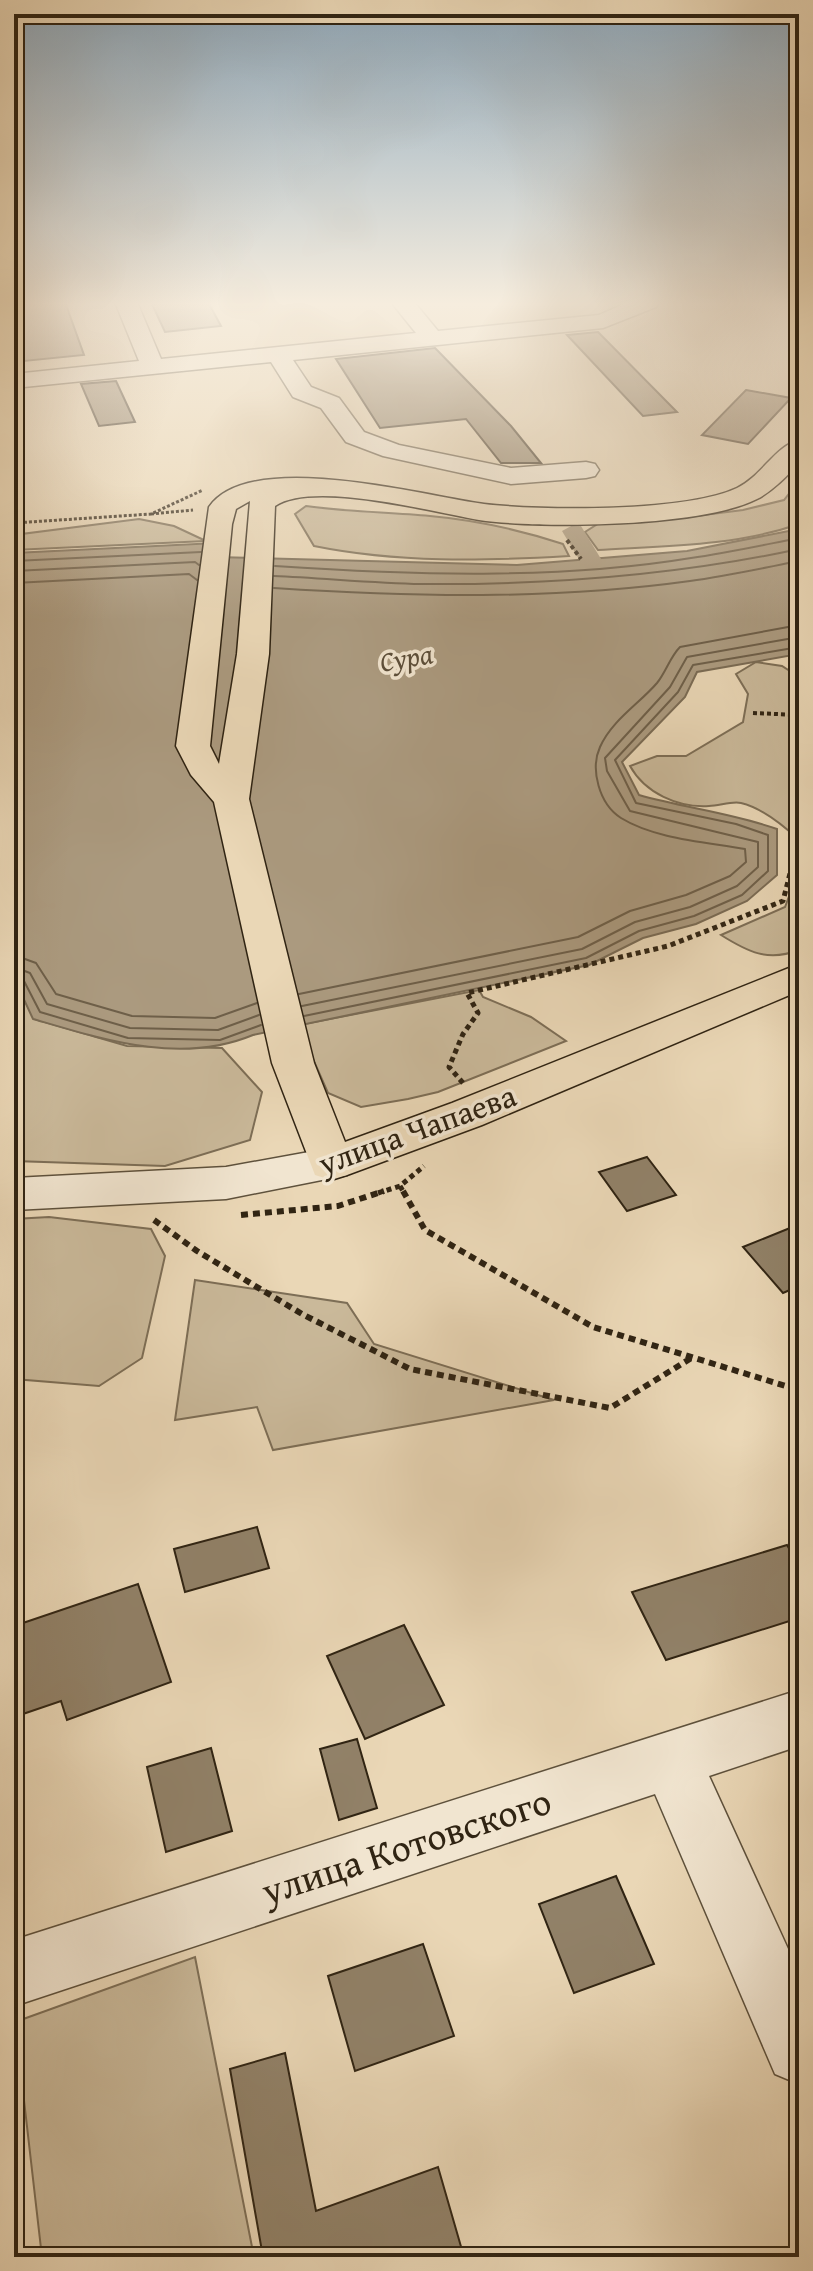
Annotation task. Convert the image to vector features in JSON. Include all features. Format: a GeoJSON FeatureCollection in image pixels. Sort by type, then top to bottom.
{"type":"FeatureCollection","features":[{"type":"Feature","properties":{"kind":"main road"},"geometry":{"type":"LineString","coordinates":[[231,799],[208,775],[193,746],[207,517],[248,490],[285,485],[320,487],[509,515],[626,512],[742,495],[762,484],[799,448]]}},
{"type":"Feature","properties":{"kind":"main road"},"geometry":{"type":"LineString","coordinates":[[320,487],[289,490],[262,503],[253,654],[231,799],[293,1063],[331,1164]]}},
{"type":"Feature","properties":{"kind":"main road","name":"улица Чапаева"},"geometry":{"type":"LineString","coordinates":[[331,1164],[467,1114],[799,976]]}},
{"type":"Feature","properties":{"kind":"street"},"geometry":{"type":"LineString","coordinates":[[334,408],[355,437],[392,451],[511,476],[586,470]]}},
{"type":"Feature","properties":{"kind":"street","name":"улица Чапаева"},"geometry":{"type":"LineString","coordinates":[[14,1194],[226,1183],[331,1164]]}},
{"type":"Feature","properties":{"kind":"street","name":"улица Котовского"},"geometry":{"type":"LineString","coordinates":[[14,1973],[799,1718]]}},
{"type":"Feature","properties":{"kind":"street"},"geometry":{"type":"LineString","coordinates":[[671,1759],[799,2050]]}},
{"type":"Feature","properties":{"kind":"path"},"geometry":{"type":"LineString","coordinates":[[151,514],[207,517]]}},
{"type":"Feature","properties":{"kind":"path"},"geometry":{"type":"LineString","coordinates":[[560,529],[581,559]]}},
{"type":"Feature","properties":{"kind":"path"},"geometry":{"type":"LineString","coordinates":[[753,713],[799,715]]}},
{"type":"Feature","properties":{"kind":"path"},"geometry":{"type":"LineString","coordinates":[[471,1093],[449,1067],[463,1034],[478,1013],[467,993],[632,958],[757,914],[783,901],[799,838]]}},
{"type":"Feature","properties":{"kind":"path"},"geometry":{"type":"LineString","coordinates":[[400,1186],[425,1230],[593,1327],[799,1390]]}},
{"type":"Feature","properties":{"kind":"path"},"geometry":{"type":"LineString","coordinates":[[111,1189],[197,1251],[302,1314],[410,1369],[610,1408],[693,1357]]}},
{"type":"Feature","properties":{"kind":"shaded area"},"geometry":{"type":"Polygon","coordinates":[[[799,481],[799,524],[750,537],[700,544],[598,550],[585,532],[604,520],[688,517],[743,510],[784,500],[799,481]]]}},
{"type":"Feature","properties":{"kind":"shaded area"},"geometry":{"type":"Polygon","coordinates":[[[306,506],[481,523],[563,544],[569,556],[409,558],[314,546],[295,514],[306,506]]]}},
{"type":"Feature","properties":{"kind":"shaded area"},"geometry":{"type":"Polygon","coordinates":[[[139,519],[174,526],[206,541],[14,550],[14,535],[139,519]]]}},
{"type":"Feature","properties":{"kind":"shaded area"},"geometry":{"type":"Polygon","coordinates":[[[756,662],[782,666],[799,677],[799,840],[772,818],[749,805],[697,806],[664,797],[644,784],[630,766],[657,756],[686,756],[743,722],[748,694],[736,674],[756,662]]]}},
{"type":"Feature","properties":{"kind":"shaded area"},"geometry":{"type":"Polygon","coordinates":[[[799,870],[799,950],[768,955],[740,946],[721,935],[785,907],[799,870]]]}},
{"type":"Feature","properties":{"kind":"shaded area"},"geometry":{"type":"Polygon","coordinates":[[[14,978],[34,1019],[127,1046],[222,1048],[262,1092],[250,1140],[165,1166],[14,1161],[14,978]]]}},
{"type":"Feature","properties":{"kind":"shaded area"},"geometry":{"type":"Polygon","coordinates":[[[479,990],[483,997],[531,1017],[566,1041],[438,1092],[408,1099],[361,1107],[328,1093],[309,1050],[304,1024],[479,990]]]}},
{"type":"Feature","properties":{"kind":"shaded area"},"geometry":{"type":"Polygon","coordinates":[[[49,1217],[151,1229],[165,1256],[142,1358],[99,1386],[14,1379],[14,1219],[49,1217]]]}},
{"type":"Feature","properties":{"kind":"shaded area"},"geometry":{"type":"Polygon","coordinates":[[[195,1280],[347,1303],[374,1344],[554,1400],[273,1450],[257,1407],[175,1420],[195,1280]]]}},
{"type":"Feature","properties":{"kind":"shaded area"},"geometry":{"type":"Polygon","coordinates":[[[195,1957],[254,2257],[42,2257],[15,2022],[195,1957]]]}},
{"type":"Feature","properties":{"kind":"water","name":"Сура"},"geometry":{"type":"Polygon","coordinates":[[[799,529],[799,654],[697,672],[685,697],[622,762],[639,795],[777,829],[777,875],[747,901],[696,924],[643,938],[589,965],[253,1035],[226,1044],[171,1049],[143,1046],[88,1035],[33,1019],[14,978],[14,553],[216,543],[215,557],[517,565],[687,551],[799,529]]]}},
{"type":"Feature","properties":{"kind":"building"},"geometry":{"type":"Polygon","coordinates":[[[91,408],[129,408],[135,422],[99,426],[91,408]]]}},
{"type":"Feature","properties":{"kind":"building"},"geometry":{"type":"Polygon","coordinates":[[[367,408],[493,408],[541,463],[501,463],[466,419],[380,428],[367,408]]]}},
{"type":"Feature","properties":{"kind":"building"},"geometry":{"type":"Polygon","coordinates":[[[635,408],[673,408],[677,412],[643,416],[635,408]]]}},
{"type":"Feature","properties":{"kind":"building"},"geometry":{"type":"Polygon","coordinates":[[[728,408],[782,408],[748,444],[702,435],[728,408]]]}},
{"type":"Feature","properties":{"kind":"building"},"geometry":{"type":"Polygon","coordinates":[[[647,1157],[676,1195],[627,1211],[599,1172],[647,1157]]]}},
{"type":"Feature","properties":{"kind":"building"},"geometry":{"type":"Polygon","coordinates":[[[790,1228],[799,1238],[799,1286],[783,1293],[743,1247],[790,1228]]]}},
{"type":"Feature","properties":{"kind":"building"},"geometry":{"type":"Polygon","coordinates":[[[257,1527],[269,1568],[185,1592],[174,1549],[257,1527]]]}},
{"type":"Feature","properties":{"kind":"building"},"geometry":{"type":"Polygon","coordinates":[[[787,1545],[799,1565],[799,1618],[666,1660],[632,1592],[787,1545]]]}},
{"type":"Feature","properties":{"kind":"building"},"geometry":{"type":"Polygon","coordinates":[[[138,1584],[171,1682],[67,1720],[61,1701],[14,1717],[14,1626],[138,1584]]]}},
{"type":"Feature","properties":{"kind":"building"},"geometry":{"type":"Polygon","coordinates":[[[404,1625],[444,1705],[365,1739],[327,1656],[404,1625]]]}},
{"type":"Feature","properties":{"kind":"building"},"geometry":{"type":"Polygon","coordinates":[[[357,1739],[377,1808],[339,1820],[320,1749],[357,1739]]]}},
{"type":"Feature","properties":{"kind":"building"},"geometry":{"type":"Polygon","coordinates":[[[211,1748],[232,1831],[166,1852],[147,1767],[211,1748]]]}},
{"type":"Feature","properties":{"kind":"building"},"geometry":{"type":"Polygon","coordinates":[[[616,1876],[654,1964],[574,1993],[539,1904],[616,1876]]]}},
{"type":"Feature","properties":{"kind":"building"},"geometry":{"type":"Polygon","coordinates":[[[423,1944],[454,2036],[355,2071],[328,1976],[423,1944]]]}},
{"type":"Feature","properties":{"kind":"building"},"geometry":{"type":"Polygon","coordinates":[[[285,2053],[316,2211],[438,2167],[464,2257],[263,2257],[230,2069],[285,2053]]]}},
{"type":"Feature","properties":{"kind":"waterway"},"geometry":{"type":"LineString","coordinates":[[573,531],[590,559]]}}]}
